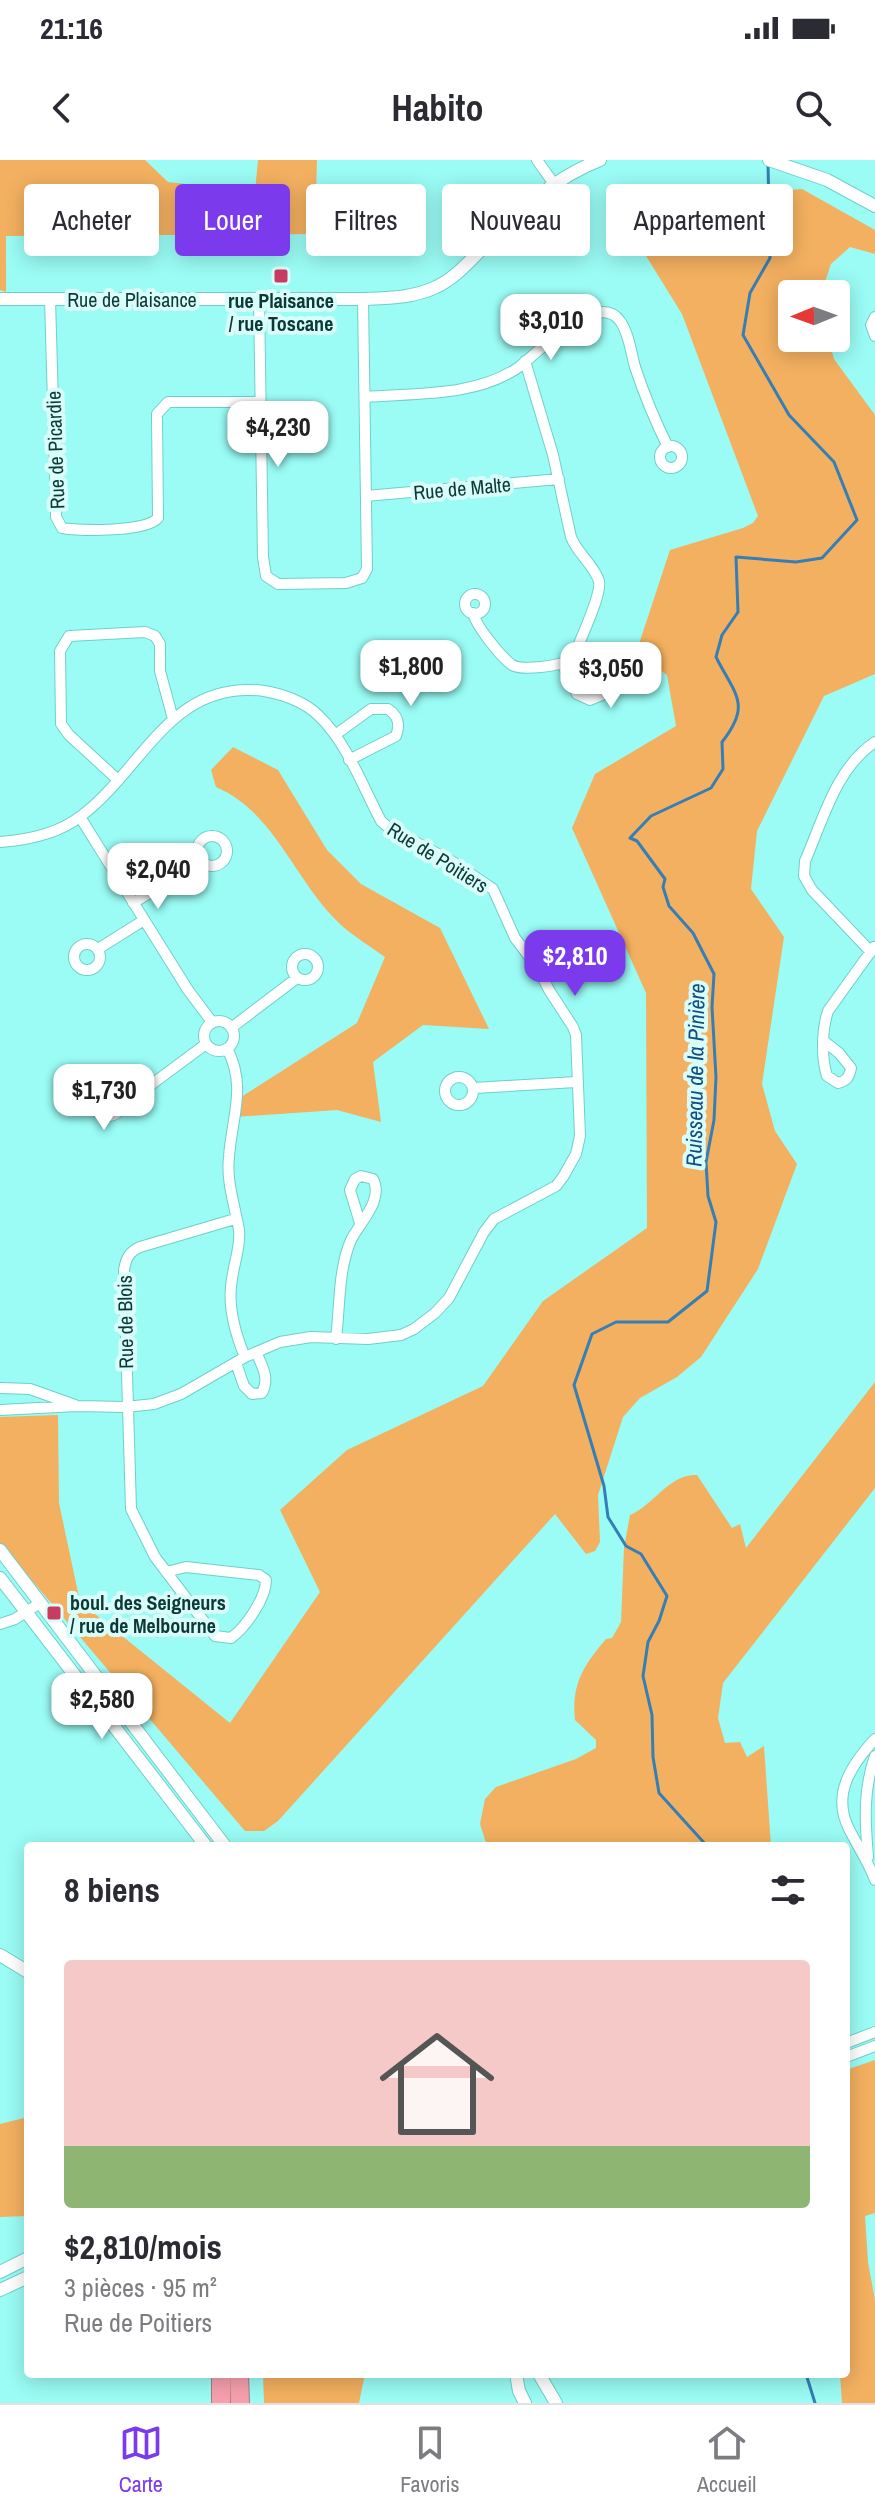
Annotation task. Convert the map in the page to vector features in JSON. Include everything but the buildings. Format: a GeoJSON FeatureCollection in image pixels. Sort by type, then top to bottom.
{"type":"FeatureCollection","features":[{"type":"Feature","properties":{"kind":"highway"},"geometry":{"type":"LineString","coordinates":[[221,2378],[221,2403]]}},
{"type":"Feature","properties":{"kind":"highway"},"geometry":{"type":"LineString","coordinates":[[239,2378],[240,2403]]}},
{"type":"Feature","properties":{"kind":"street"},"geometry":{"type":"LineString","coordinates":[[537,160],[554,184]]}},
{"type":"Feature","properties":{"kind":"street","name":"Rue de Plaisance"},"geometry":{"type":"LineString","coordinates":[[554,184],[600,160]]}},
{"type":"Feature","properties":{"kind":"street"},"geometry":{"type":"LineString","coordinates":[[771,161],[827,180],[875,206]]}},
{"type":"Feature","properties":{"kind":"street","name":"Rue de Plaisance"},"geometry":{"type":"LineString","coordinates":[[0,299],[363,299],[414,295],[454,277],[475,256]]}},
{"type":"Feature","properties":{"kind":"street","name":"Rue de Picardie"},"geometry":{"type":"LineString","coordinates":[[50,299],[56,517],[62,528],[140,527],[158,518],[157,414],[163,405],[168,402],[261,402]]}},
{"type":"Feature","properties":{"kind":"street"},"geometry":{"type":"LineString","coordinates":[[259,299],[263,557],[266,576],[278,584],[346,583],[362,578],[367,569],[363,299]]}},
{"type":"Feature","properties":{"kind":"street"},"geometry":{"type":"LineString","coordinates":[[365,397],[471,387],[495,380],[581,318],[601,312],[610,313],[620,320],[668,447]]}},
{"type":"Feature","properties":{"kind":"street"},"geometry":{"type":"LineString","coordinates":[[875,317],[871,325],[875,336]]}},
{"type":"Feature","properties":{"kind":"street"},"geometry":{"type":"LineString","coordinates":[[473,613],[476,623],[512,665],[524,669],[562,663],[572,657],[577,649],[600,583],[575,548],[525,361]]}},
{"type":"Feature","properties":{"kind":"street","name":"Rue de Malte"},"geometry":{"type":"LineString","coordinates":[[366,496],[559,479]]}},
{"type":"Feature","properties":{"kind":"street"},"geometry":{"type":"LineString","coordinates":[[118,780],[61,724],[60,651],[64,640],[75,634],[145,632],[155,636],[160,644],[160,671],[173,719]]}},
{"type":"Feature","properties":{"kind":"street"},"geometry":{"type":"LineString","coordinates":[[562,663],[577,694],[590,700],[602,695],[606,680],[577,649]]}},
{"type":"Feature","properties":{"kind":"street","name":"Rue de Poitiers"},"geometry":{"type":"LineString","coordinates":[[0,842],[38,836],[80,817],[173,719],[185,708],[210,696],[256,690],[281,695],[307,706],[335,735],[381,821],[493,889],[515,938],[538,968],[573,1027],[581,1123],[579,1146],[556,1186],[494,1219],[449,1298],[414,1329],[385,1339],[295,1338],[256,1352],[181,1394],[154,1404],[0,1410]]}},
{"type":"Feature","properties":{"kind":"street"},"geometry":{"type":"LineString","coordinates":[[335,735],[371,709],[388,709],[396,716],[396,736],[349,760]]}},
{"type":"Feature","properties":{"kind":"street"},"geometry":{"type":"LineString","coordinates":[[825,1042],[828,1011],[873,949],[812,890],[804,876],[805,861],[847,768],[875,742]]}},
{"type":"Feature","properties":{"kind":"street"},"geometry":{"type":"LineString","coordinates":[[80,817],[188,990],[212,1022]]}},
{"type":"Feature","properties":{"kind":"street"},"geometry":{"type":"LineString","coordinates":[[133,903],[201,862]]}},
{"type":"Feature","properties":{"kind":"street"},"geometry":{"type":"LineString","coordinates":[[98,949],[144,920]]}},
{"type":"Feature","properties":{"kind":"street"},"geometry":{"type":"LineString","coordinates":[[231,1028],[297,978]]}},
{"type":"Feature","properties":{"kind":"street"},"geometry":{"type":"LineString","coordinates":[[212,1022],[225,1022],[231,1028],[234,1036],[227,1048],[218,1051],[206,1044],[204,1034],[212,1022]]}},
{"type":"Feature","properties":{"kind":"street"},"geometry":{"type":"LineString","coordinates":[[122,1098],[148,1087],[206,1044]]}},
{"type":"Feature","properties":{"kind":"street"},"geometry":{"type":"LineString","coordinates":[[227,1048],[238,1080],[228,1159],[239,1231],[230,1297],[244,1386],[252,1394],[262,1393],[266,1386],[266,1376],[256,1352]]}},
{"type":"Feature","properties":{"kind":"street"},"geometry":{"type":"LineString","coordinates":[[474,1088],[576,1082]]}},
{"type":"Feature","properties":{"kind":"street","name":"Rue de Blois"},"geometry":{"type":"LineString","coordinates":[[126,1407],[124,1283],[126,1260],[131,1251],[235,1219]]}},
{"type":"Feature","properties":{"kind":"street"},"geometry":{"type":"LineString","coordinates":[[336,1339],[346,1253],[360,1223]]}},
{"type":"Feature","properties":{"kind":"street","name":"Rue de Poitiers"},"geometry":{"type":"LineString","coordinates":[[0,1388],[38,1390],[77,1406]]}},
{"type":"Feature","properties":{"kind":"street"},"geometry":{"type":"LineString","coordinates":[[126,1407],[131,1509],[155,1557],[166,1572],[215,1636],[231,1638],[239,1632],[266,1589],[266,1580],[259,1575],[186,1567],[166,1572]]}},
{"type":"Feature","properties":{"kind":"street"},"geometry":{"type":"LineString","coordinates":[[0,1550],[222,1842]]}},
{"type":"Feature","properties":{"kind":"street"},"geometry":{"type":"LineString","coordinates":[[0,1578],[203,1842]]}},
{"type":"Feature","properties":{"kind":"street"},"geometry":{"type":"LineString","coordinates":[[0,1624],[40,1603]]}},
{"type":"Feature","properties":{"kind":"street"},"geometry":{"type":"LineString","coordinates":[[868,1859],[847,1827],[842,1804],[844,1781],[855,1761],[875,1739]]}},
{"type":"Feature","properties":{"kind":"street"},"geometry":{"type":"LineString","coordinates":[[875,1756],[865,1791],[864,1813],[868,1859],[875,1880]]}},
{"type":"Feature","properties":{"kind":"street"},"geometry":{"type":"LineString","coordinates":[[0,1955],[24,1970]]}},
{"type":"Feature","properties":{"kind":"street"},"geometry":{"type":"LineString","coordinates":[[850,2041],[875,2032]]}},
{"type":"Feature","properties":{"kind":"street"},"geometry":{"type":"LineString","coordinates":[[850,2055],[875,2046]]}},
{"type":"Feature","properties":{"kind":"street"},"geometry":{"type":"LineString","coordinates":[[0,2272],[24,2260]]}},
{"type":"Feature","properties":{"kind":"street"},"geometry":{"type":"LineString","coordinates":[[0,2290],[24,2279]]}},
{"type":"Feature","properties":{"kind":"street"},"geometry":{"type":"LineString","coordinates":[[517,2378],[525,2403]]}},
{"type":"Feature","properties":{"kind":"street"},"geometry":{"type":"LineString","coordinates":[[541,2378],[556,2403]]}},
{"type":"Feature","properties":{"kind":"shaded area"},"geometry":{"type":"Polygon","coordinates":[[[0,160],[145,160],[168,182],[185,184],[175,184],[175,235],[159,235],[159,184],[24,184],[24,236],[6,236],[6,292],[0,290],[0,160]]]}},
{"type":"Feature","properties":{"kind":"shaded area"},"geometry":{"type":"Polygon","coordinates":[[[258,160],[317,160],[316,184],[306,184],[306,234],[290,234],[290,184],[256,184],[258,160]]]}},
{"type":"Feature","properties":{"kind":"shaded area"},"geometry":{"type":"Polygon","coordinates":[[[802,189],[875,230],[875,254],[850,247],[831,264],[826,280],[778,280],[778,352],[832,352],[875,415],[875,674],[824,696],[757,831],[751,889],[784,937],[762,1084],[775,1131],[797,1164],[758,1269],[701,1357],[677,1377],[640,1398],[623,1417],[598,1495],[600,1542],[595,1551],[586,1554],[555,1514],[278,1821],[264,1831],[245,1831],[0,1543],[0,1417],[58,1415],[59,1503],[80,1602],[230,1723],[320,1592],[280,1510],[347,1450],[483,1386],[543,1301],[647,1228],[646,993],[572,828],[595,774],[676,726],[667,675],[636,653],[670,550],[743,528],[758,516],[682,314],[646,256],[793,256],[793,190],[802,189]]]}},
{"type":"Feature","properties":{"kind":"shaded area"},"geometry":{"type":"Polygon","coordinates":[[[233,747],[278,770],[327,850],[361,884],[440,928],[489,1029],[423,1025],[373,1062],[381,1122],[337,1110],[235,1117],[238,1099],[357,1023],[385,957],[340,924],[254,813],[216,787],[211,770],[233,747]]]}},
{"type":"Feature","properties":{"kind":"shaded area"},"geometry":{"type":"Polygon","coordinates":[[[875,1382],[875,1488],[723,1683],[718,1718],[725,1743],[740,1742],[747,1757],[764,1746],[771,1842],[486,1842],[480,1824],[485,1799],[496,1787],[576,1759],[596,1748],[596,1740],[575,1720],[575,1696],[585,1667],[606,1639],[612,1638],[621,1622],[624,1548],[630,1515],[678,1479],[697,1475],[732,1528],[740,1524],[746,1548],[875,1382]]]}},
{"type":"Feature","properties":{"kind":"shaded area"},"geometry":{"type":"Polygon","coordinates":[[[875,2060],[875,2213],[865,2216],[868,2262],[875,2300],[875,2403],[842,2403],[840,2378],[850,2378],[850,2069],[875,2060]]]}},
{"type":"Feature","properties":{"kind":"shaded area"},"geometry":{"type":"Polygon","coordinates":[[[24,2118],[24,2216],[0,2217],[0,2124],[24,2118]]]}},
{"type":"Feature","properties":{"kind":"shaded area"},"geometry":{"type":"Polygon","coordinates":[[[263,2378],[364,2378],[359,2403],[264,2403],[263,2378]]]}},
{"type":"Feature","properties":{"kind":"waterway","name":"Ruisseau de la Pinière"},"geometry":{"type":"LineString","coordinates":[[703,1842],[659,1793],[653,1757],[652,1715],[643,1676],[648,1642],[667,1596],[641,1554],[626,1546],[608,1517],[604,1486],[574,1385],[592,1334],[616,1322],[668,1322],[707,1291],[716,1222],[708,1196],[706,1162],[714,1120],[716,1077],[712,1007],[714,974],[693,933],[669,906],[663,887],[665,879],[637,841],[630,838],[651,816],[711,788],[723,769],[722,742],[731,729],[738,708],[734,691],[716,657],[722,635],[738,612],[736,557],[796,562],[822,558],[857,520],[834,462],[789,415],[743,335],[750,293],[770,258],[768,164]]}},
{"type":"Feature","properties":{"kind":"waterway","name":"Ruisseau de la Pinière"},"geometry":{"type":"LineString","coordinates":[[807,2378],[815,2403]]}},
{"type":"Feature","properties":{"kind":"place","name":"rue Plaisance / rue Toscane"},"geometry":{"type":"Point","coordinates":[281,276]}},
{"type":"Feature","properties":{"kind":"place","name":"boul. des Seigneurs / rue de Melbourne"},"geometry":{"type":"Point","coordinates":[54,1613]}}]}
